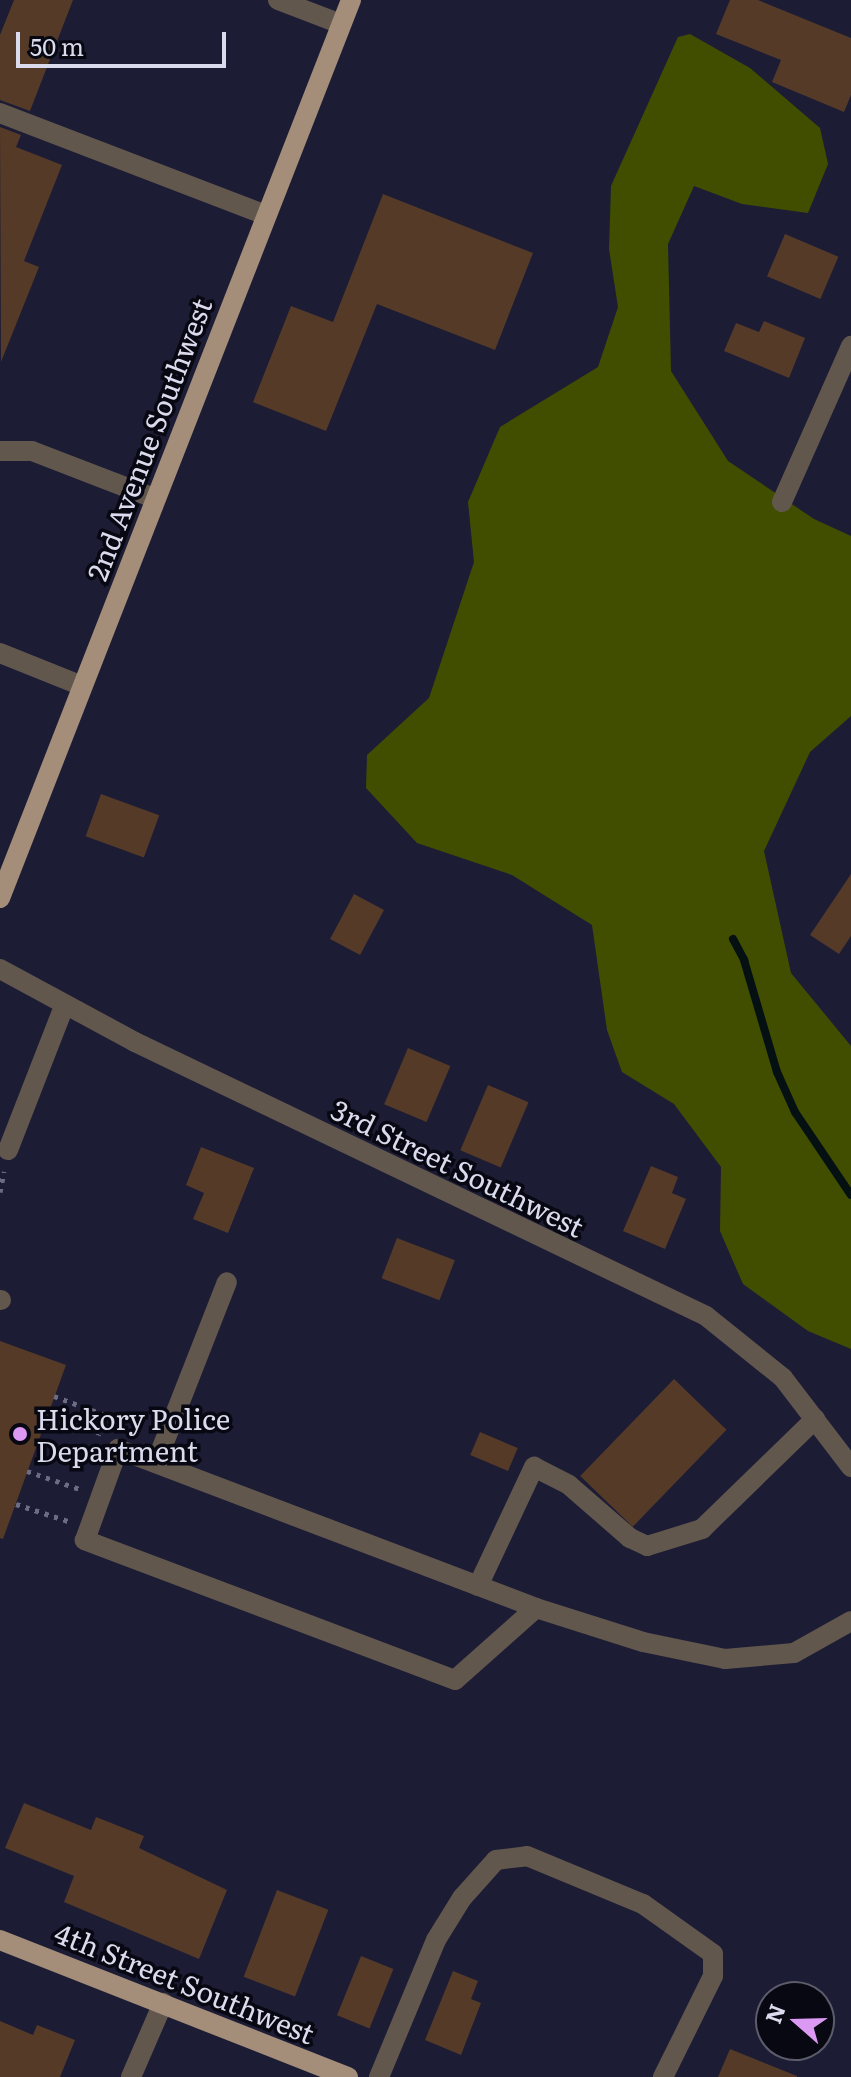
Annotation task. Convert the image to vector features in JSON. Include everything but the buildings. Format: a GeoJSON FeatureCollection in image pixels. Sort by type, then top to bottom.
{"type":"FeatureCollection","features":[{"type":"Feature","properties":{"kind":"main road","name":"2nd Avenue Southwest"},"geometry":{"type":"LineString","coordinates":[[0,898],[351,0]]}},
{"type":"Feature","properties":{"kind":"main road","name":"4th Street Southwest"},"geometry":{"type":"LineString","coordinates":[[0,1940],[348,2077]]}},
{"type":"Feature","properties":{"kind":"street"},"geometry":{"type":"LineString","coordinates":[[278,0],[341,24]]}},
{"type":"Feature","properties":{"kind":"street"},"geometry":{"type":"LineString","coordinates":[[0,113],[266,215]]}},
{"type":"Feature","properties":{"kind":"street"},"geometry":{"type":"LineString","coordinates":[[782,502],[851,346]]}},
{"type":"Feature","properties":{"kind":"street"},"geometry":{"type":"LineString","coordinates":[[0,451],[32,451],[154,498]]}},
{"type":"Feature","properties":{"kind":"street"},"geometry":{"type":"LineString","coordinates":[[0,653],[82,686]]}},
{"type":"Feature","properties":{"kind":"street","name":"3rd Street Southwest"},"geometry":{"type":"LineString","coordinates":[[0,969],[64,1006],[706,1316],[774,1370],[851,1467]]}},
{"type":"Feature","properties":{"kind":"street"},"geometry":{"type":"LineString","coordinates":[[8,1150],[64,1006]]}},
{"type":"Feature","properties":{"kind":"street"},"geometry":{"type":"LineString","coordinates":[[156,1463],[227,1282]]}},
{"type":"Feature","properties":{"kind":"street"},"geometry":{"type":"LineString","coordinates":[[478,1586],[534,1467],[569,1485],[630,1538],[647,1546],[702,1529],[815,1419]]}},
{"type":"Feature","properties":{"kind":"street"},"geometry":{"type":"LineString","coordinates":[[536,1608],[455,1680],[85,1540],[118,1449],[536,1608],[643,1642],[725,1659],[794,1653],[851,1621]]}},
{"type":"Feature","properties":{"kind":"street"},"geometry":{"type":"LineString","coordinates":[[379,2077],[436,1940],[462,1898],[496,1860],[527,1856],[643,1904],[713,1954],[713,1976],[663,2077]]}},
{"type":"Feature","properties":{"kind":"street"},"geometry":{"type":"LineString","coordinates":[[131,2077],[163,2003]]}},
{"type":"Feature","properties":{"kind":"path"},"geometry":{"type":"LineString","coordinates":[[54,1396],[105,1415],[95,1444]]}},
{"type":"Feature","properties":{"kind":"path"},"geometry":{"type":"LineString","coordinates":[[27,1471],[101,1496]]}},
{"type":"Feature","properties":{"kind":"path"},"geometry":{"type":"LineString","coordinates":[[76,1500],[85,1474]]}},
{"type":"Feature","properties":{"kind":"path"},"geometry":{"type":"LineString","coordinates":[[16,1504],[89,1528]]}},
{"type":"Feature","properties":{"kind":"path"},"geometry":{"type":"LineString","coordinates":[[69,1522],[73,1511]]}},
{"type":"Feature","properties":{"kind":"green space"},"geometry":{"type":"Polygon","coordinates":[[[690,34],[750,68],[820,128],[828,164],[808,213],[742,204],[694,186],[668,244],[671,371],[728,461],[814,519],[851,536],[851,716],[810,752],[764,851],[791,973],[851,1046],[851,1349],[808,1331],[743,1284],[720,1231],[721,1167],[674,1104],[622,1072],[607,1030],[592,925],[512,875],[417,843],[366,788],[367,755],[429,698],[474,562],[468,502],[500,427],[598,367],[618,307],[609,249],[611,186],[678,37],[690,34]]]}},
{"type":"Feature","properties":{"kind":"waterway"},"geometry":{"type":"LineString","coordinates":[[733,939],[744,960],[777,1072],[795,1112],[851,1195]]}},
{"type":"Feature","properties":{"kind":"place","name":"Hickory Police Department"},"geometry":{"type":"Point","coordinates":[20,1434]}}]}
